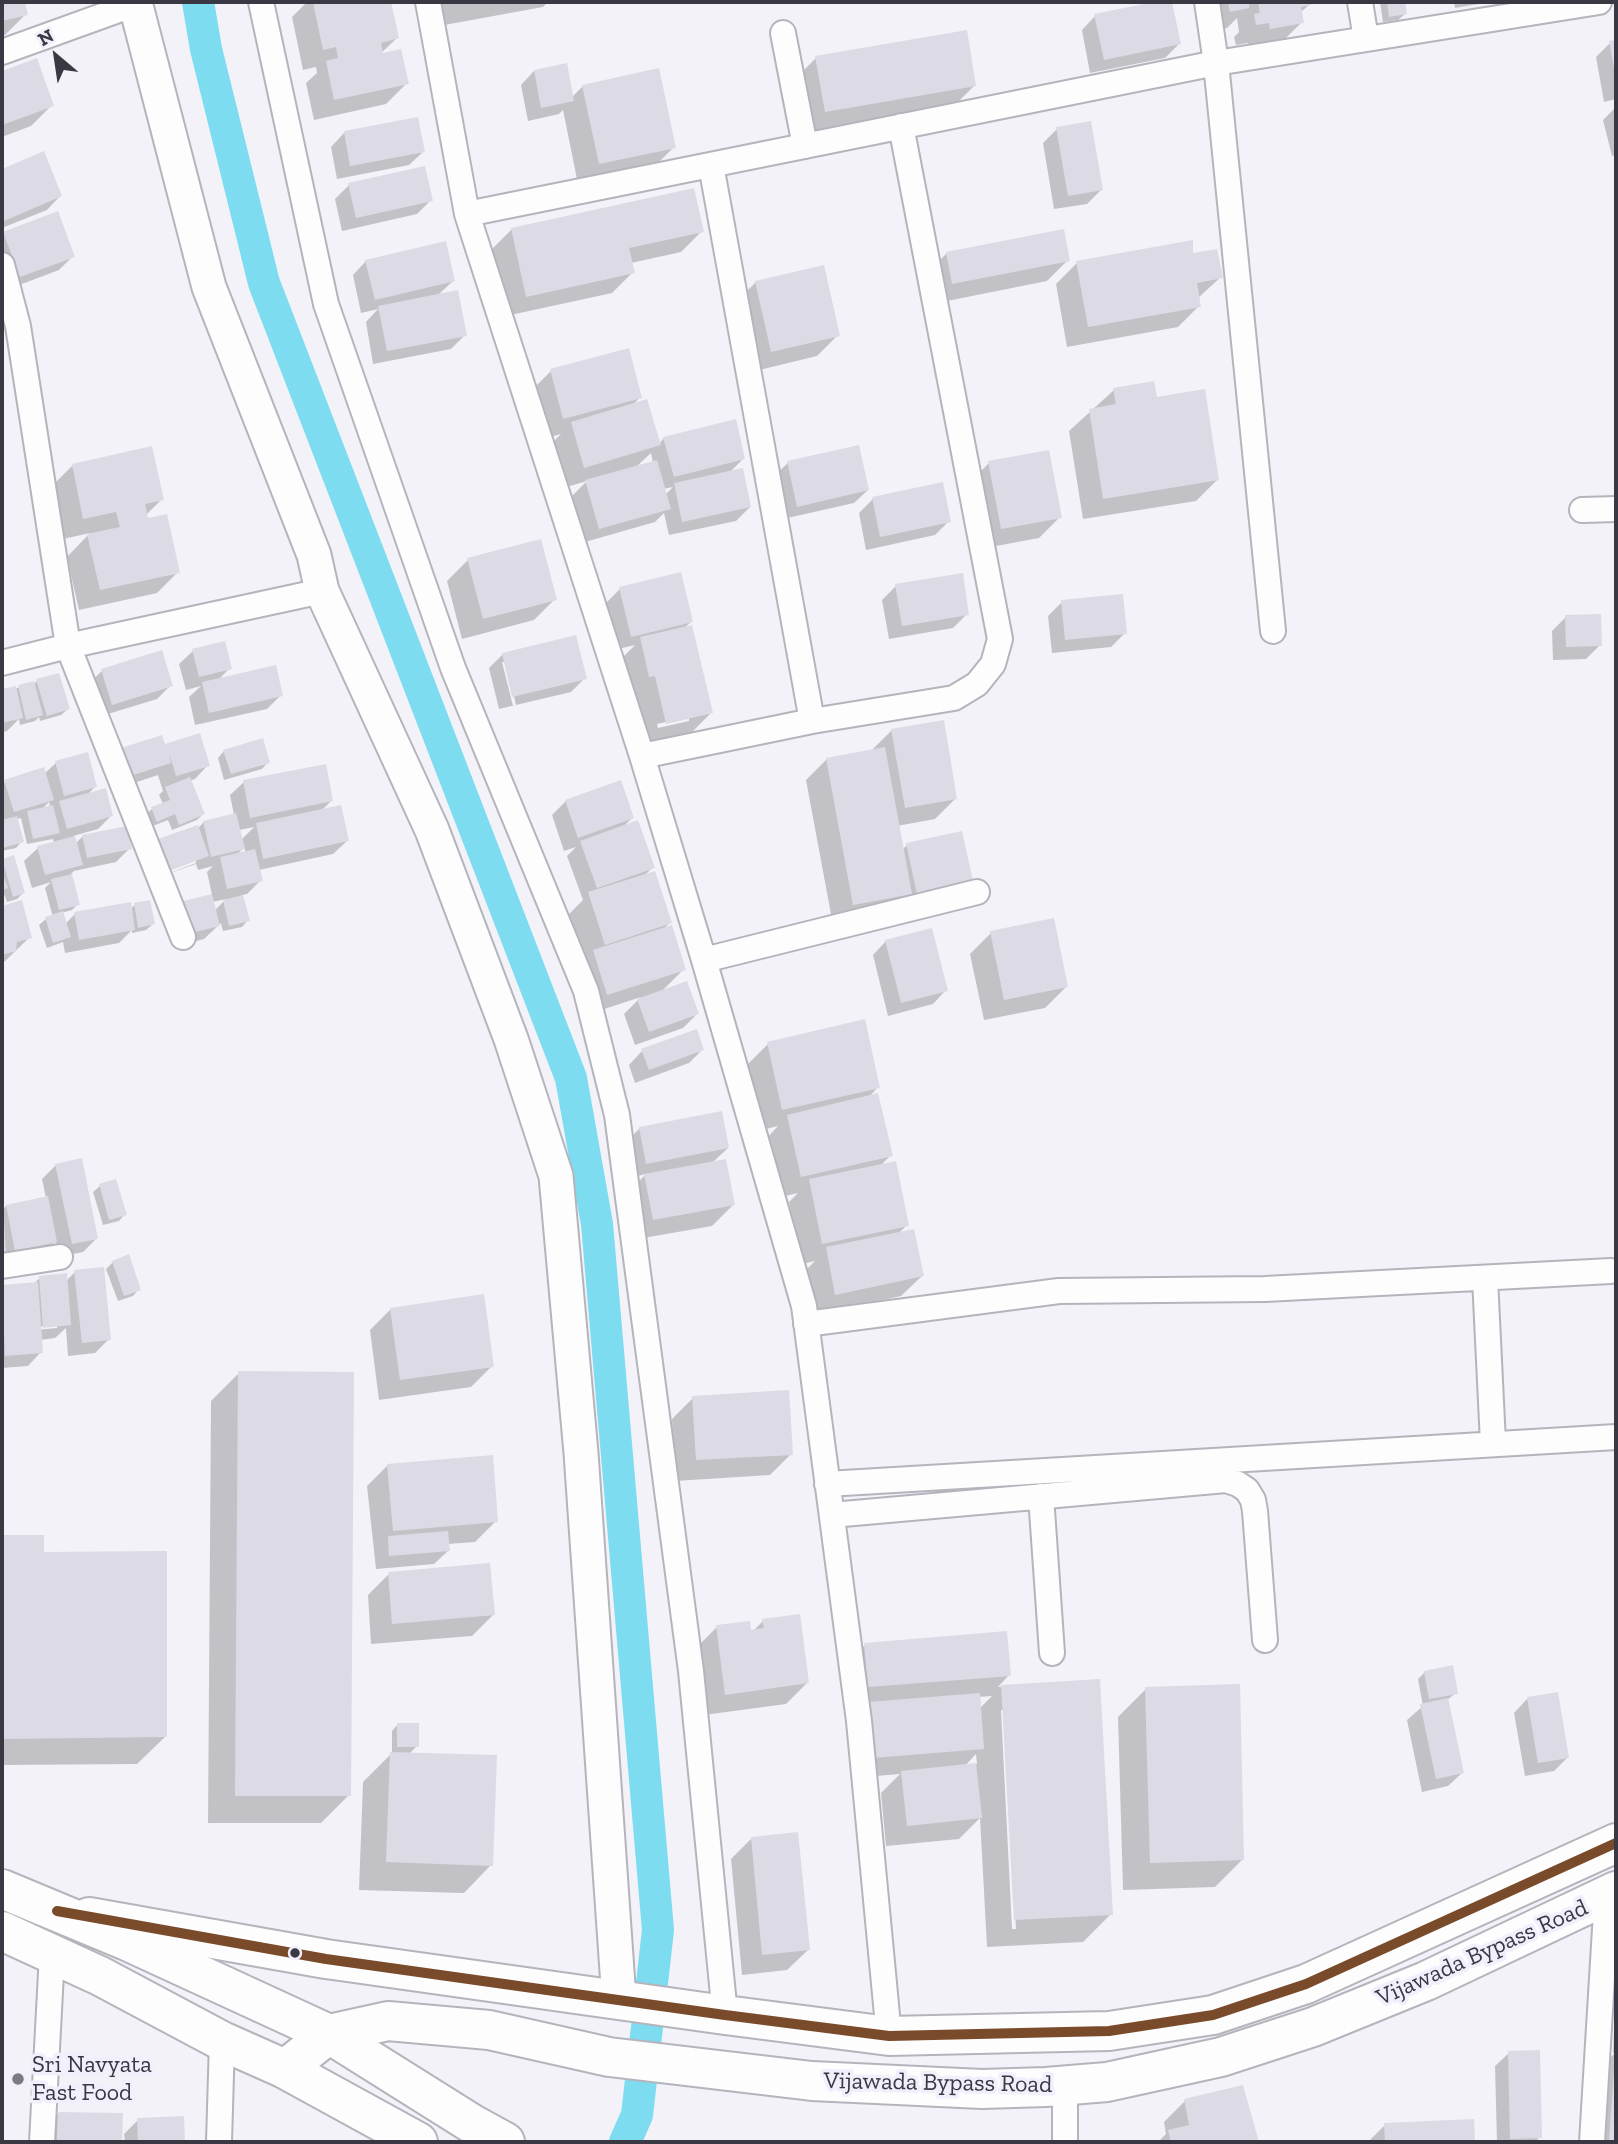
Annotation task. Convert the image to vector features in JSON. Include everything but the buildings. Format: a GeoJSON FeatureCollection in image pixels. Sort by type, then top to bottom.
{"type":"FeatureCollection","features":[{"type":"Feature","properties":{"kind":"main road","name":"Vijawada Bypass Road"},"geometry":{"type":"LineString","coordinates":[[57,1911],[326,1959],[889,2036],[1110,2031],[1213,2015],[1306,1984],[1616,1843]]}},
{"type":"Feature","properties":{"kind":"main road"},"geometry":{"type":"LineString","coordinates":[[2,1889],[127,1941],[329,2034],[505,2142]]}},
{"type":"Feature","properties":{"kind":"main road","name":"Vijawada Bypass Road"},"geometry":{"type":"LineString","coordinates":[[285,2070],[329,2034],[388,2021],[489,2030],[609,2057],[812,2081],[982,2089],[1107,2082],[1221,2057],[1313,2027],[1426,1981],[1612,1894]]}},
{"type":"Feature","properties":{"kind":"main road"},"geometry":{"type":"LineString","coordinates":[[2,1931],[100,1976],[222,2041],[285,2070],[418,2142]]}},
{"type":"Feature","properties":{"kind":"street"},"geometry":{"type":"LineString","coordinates":[[261,2],[326,304],[453,668],[586,990],[617,1115],[691,1671],[721,2015]]}},
{"type":"Feature","properties":{"kind":"street"},"geometry":{"type":"LineString","coordinates":[[428,2],[467,214],[642,756],[804,1306],[859,1721],[889,2036]]}},
{"type":"Feature","properties":{"kind":"street"},"geometry":{"type":"LineString","coordinates":[[1207,2],[1216,63],[1273,631]]}},
{"type":"Feature","properties":{"kind":"street"},"geometry":{"type":"LineString","coordinates":[[1360,2],[1366,39]]}},
{"type":"Feature","properties":{"kind":"street"},"geometry":{"type":"LineString","coordinates":[[467,214],[1216,63],[1599,2]]}},
{"type":"Feature","properties":{"kind":"street"},"geometry":{"type":"LineString","coordinates":[[2,52],[135,3],[209,287],[314,555],[322,591],[432,830],[512,1039],[556,1176],[581,1453],[619,2000]]}},
{"type":"Feature","properties":{"kind":"street"},"geometry":{"type":"LineString","coordinates":[[783,33],[805,146]]}},
{"type":"Feature","properties":{"kind":"street"},"geometry":{"type":"LineString","coordinates":[[642,756],[812,721],[954,698],[977,684],[993,664],[1000,639],[901,126]]}},
{"type":"Feature","properties":{"kind":"street"},"geometry":{"type":"LineString","coordinates":[[711,165],[812,721]]}},
{"type":"Feature","properties":{"kind":"street"},"geometry":{"type":"LineString","coordinates":[[2,265],[19,326],[68,646],[183,937]]}},
{"type":"Feature","properties":{"kind":"street"},"geometry":{"type":"LineString","coordinates":[[1582,510],[1616,509]]}},
{"type":"Feature","properties":{"kind":"street"},"geometry":{"type":"LineString","coordinates":[[2,663],[322,591]]}},
{"type":"Feature","properties":{"kind":"street"},"geometry":{"type":"LineString","coordinates":[[704,960],[977,892]]}},
{"type":"Feature","properties":{"kind":"street"},"geometry":{"type":"LineString","coordinates":[[2,1266],[60,1257]]}},
{"type":"Feature","properties":{"kind":"street"},"geometry":{"type":"LineString","coordinates":[[806,1324],[1059,1291],[1265,1289],[1611,1271]]}},
{"type":"Feature","properties":{"kind":"street"},"geometry":{"type":"LineString","coordinates":[[1485,1278],[1493,1443]]}},
{"type":"Feature","properties":{"kind":"street"},"geometry":{"type":"LineString","coordinates":[[827,1484],[1616,1437]]}},
{"type":"Feature","properties":{"kind":"street"},"geometry":{"type":"LineString","coordinates":[[832,1515],[1226,1480],[1238,1483],[1247,1490],[1255,1511],[1265,1640]]}},
{"type":"Feature","properties":{"kind":"street"},"geometry":{"type":"LineString","coordinates":[[1041,1496],[1052,1653]]}},
{"type":"Feature","properties":{"kind":"street"},"geometry":{"type":"LineString","coordinates":[[1592,2142],[1612,1894]]}},
{"type":"Feature","properties":{"kind":"street"},"geometry":{"type":"LineString","coordinates":[[42,2142],[52,1954]]}},
{"type":"Feature","properties":{"kind":"street"},"geometry":{"type":"LineString","coordinates":[[219,2142],[222,2041]]}},
{"type":"Feature","properties":{"kind":"street"},"geometry":{"type":"LineString","coordinates":[[1065,2085],[1065,2142]]}},
{"type":"Feature","properties":{"kind":"waterway"},"geometry":{"type":"LineString","coordinates":[[198,2],[206,49],[264,283],[571,1078],[597,1224],[658,1930],[637,2115],[625,2142]]}},
{"type":"Feature","properties":{"kind":"transit line"},"geometry":{"type":"LineString","coordinates":[[57,1911],[326,1959],[889,2036],[1109,2031],[1213,2015],[1306,1984],[1616,1843]]}},
{"type":"Feature","properties":{"kind":"place","name":"Sri Navyata Fast Food"},"geometry":{"type":"Point","coordinates":[18,2079]}}]}
